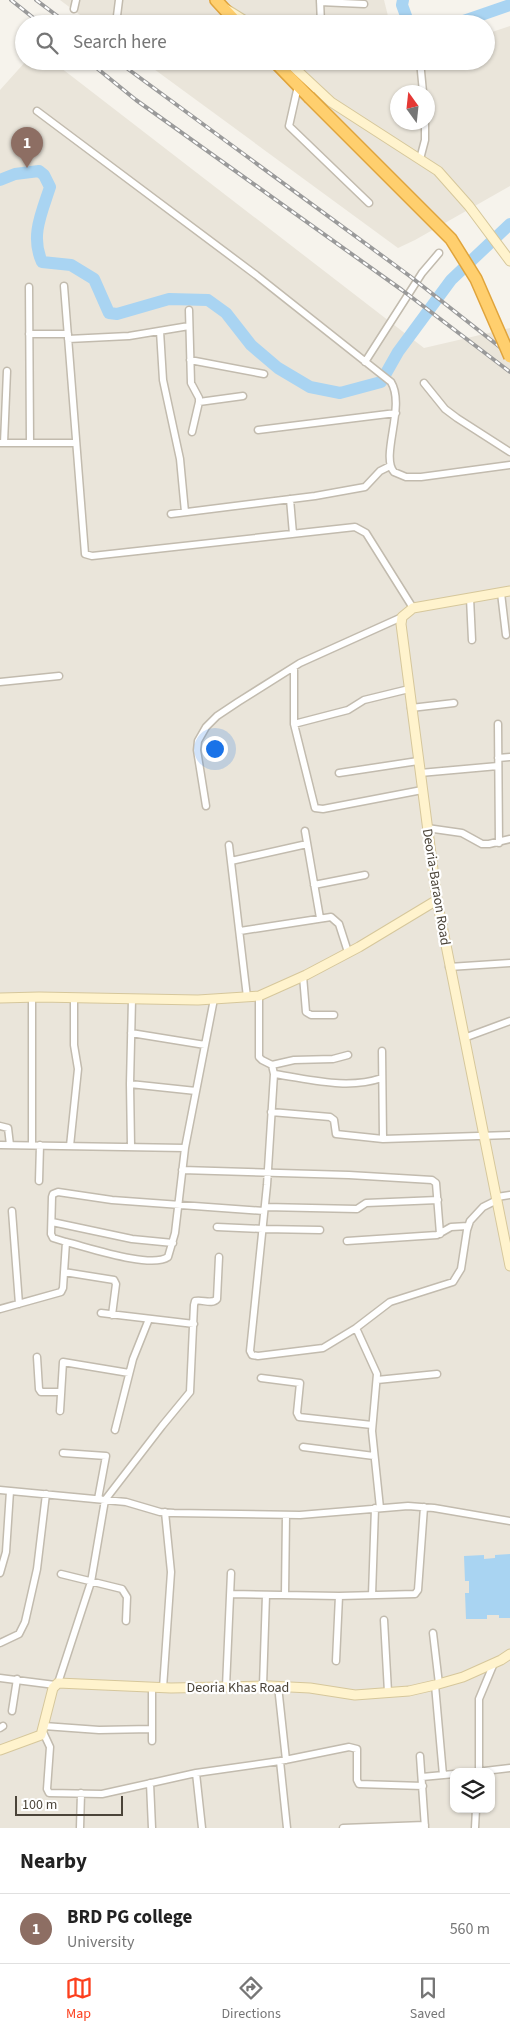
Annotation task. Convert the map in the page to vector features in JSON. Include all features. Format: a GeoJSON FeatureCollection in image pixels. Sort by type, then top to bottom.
{"type":"FeatureCollection","features":[{"type":"Feature","properties":{"kind":"highway"},"geometry":{"type":"LineString","coordinates":[[219,3],[230,15]]}},
{"type":"Feature","properties":{"kind":"highway"},"geometry":{"type":"LineString","coordinates":[[283,70],[451,239],[476,279],[510,357]]}},
{"type":"Feature","properties":{"kind":"street"},"geometry":{"type":"LineString","coordinates":[[74,9],[76,0]]}},
{"type":"Feature","properties":{"kind":"street"},"geometry":{"type":"LineString","coordinates":[[116,15],[120,0]]}},
{"type":"Feature","properties":{"kind":"street"},"geometry":{"type":"LineString","coordinates":[[321,15],[320,1],[364,4]]}},
{"type":"Feature","properties":{"kind":"street"},"geometry":{"type":"LineString","coordinates":[[219,3],[238,15]]}},
{"type":"Feature","properties":{"kind":"street"},"geometry":{"type":"LineString","coordinates":[[297,70],[331,102],[438,172],[470,206],[510,261]]}},
{"type":"Feature","properties":{"kind":"street"},"geometry":{"type":"LineString","coordinates":[[421,70],[422,85]]}},
{"type":"Feature","properties":{"kind":"street"},"geometry":{"type":"LineString","coordinates":[[298,86],[289,126],[369,204]]}},
{"type":"Feature","properties":{"kind":"street"},"geometry":{"type":"LineString","coordinates":[[37,111],[256,275],[387,378],[395,390],[396,412],[390,466],[398,475],[420,477],[510,465]]}},
{"type":"Feature","properties":{"kind":"street"},"geometry":{"type":"LineString","coordinates":[[420,159],[425,140],[425,130]]}},
{"type":"Feature","properties":{"kind":"street"},"geometry":{"type":"LineString","coordinates":[[367,364],[422,273],[439,253]]}},
{"type":"Feature","properties":{"kind":"street"},"geometry":{"type":"LineString","coordinates":[[64,286],[84,554],[88,556],[355,527],[366,533],[412,608]]}},
{"type":"Feature","properties":{"kind":"street"},"geometry":{"type":"LineString","coordinates":[[29,287],[30,443]]}},
{"type":"Feature","properties":{"kind":"street"},"geometry":{"type":"LineString","coordinates":[[189,310],[191,383],[199,402],[192,432]]}},
{"type":"Feature","properties":{"kind":"street"},"geometry":{"type":"LineString","coordinates":[[29,334],[114,338],[189,326]]}},
{"type":"Feature","properties":{"kind":"street"},"geometry":{"type":"LineString","coordinates":[[160,331],[163,380],[179,454],[185,512]]}},
{"type":"Feature","properties":{"kind":"street"},"geometry":{"type":"LineString","coordinates":[[190,360],[264,374]]}},
{"type":"Feature","properties":{"kind":"street"},"geometry":{"type":"LineString","coordinates":[[7,372],[2,443],[75,443]]}},
{"type":"Feature","properties":{"kind":"street"},"geometry":{"type":"LineString","coordinates":[[424,384],[445,409],[510,452]]}},
{"type":"Feature","properties":{"kind":"street"},"geometry":{"type":"LineString","coordinates":[[199,402],[243,396]]}},
{"type":"Feature","properties":{"kind":"street"},"geometry":{"type":"LineString","coordinates":[[258,430],[396,412]]}},
{"type":"Feature","properties":{"kind":"street"},"geometry":{"type":"LineString","coordinates":[[171,514],[290,499],[365,487],[380,471],[390,466]]}},
{"type":"Feature","properties":{"kind":"street"},"geometry":{"type":"LineString","coordinates":[[290,499],[293,534]]}},
{"type":"Feature","properties":{"kind":"street"},"geometry":{"type":"LineString","coordinates":[[206,806],[197,750],[201,734],[217,716],[294,667],[402,617],[412,608],[506,592],[506,636]]}},
{"type":"Feature","properties":{"kind":"street"},"geometry":{"type":"LineString","coordinates":[[470,598],[472,640]]}},
{"type":"Feature","properties":{"kind":"street","name":"Deoria-Baraon Road"},"geometry":{"type":"LineString","coordinates":[[402,617],[401,624],[409,689],[437,900],[510,1266]]}},
{"type":"Feature","properties":{"kind":"street"},"geometry":{"type":"LineString","coordinates":[[294,667],[294,724],[315,808],[323,809],[422,790]]}},
{"type":"Feature","properties":{"kind":"street"},"geometry":{"type":"LineString","coordinates":[[0,682],[59,676]]}},
{"type":"Feature","properties":{"kind":"street"},"geometry":{"type":"LineString","coordinates":[[294,724],[348,710],[364,700],[409,689]]}},
{"type":"Feature","properties":{"kind":"street"},"geometry":{"type":"LineString","coordinates":[[412,708],[454,703]]}},
{"type":"Feature","properties":{"kind":"street"},"geometry":{"type":"LineString","coordinates":[[498,724],[498,842]]}},
{"type":"Feature","properties":{"kind":"street"},"geometry":{"type":"LineString","coordinates":[[498,758],[510,757]]}},
{"type":"Feature","properties":{"kind":"street"},"geometry":{"type":"LineString","coordinates":[[339,773],[418,761]]}},
{"type":"Feature","properties":{"kind":"street"},"geometry":{"type":"LineString","coordinates":[[420,773],[498,766]]}},
{"type":"Feature","properties":{"kind":"street"},"geometry":{"type":"LineString","coordinates":[[427,828],[462,833],[482,844],[510,839]]}},
{"type":"Feature","properties":{"kind":"street"},"geometry":{"type":"LineString","coordinates":[[305,831],[320,918]]}},
{"type":"Feature","properties":{"kind":"street"},"geometry":{"type":"LineString","coordinates":[[231,861],[307,844]]}},
{"type":"Feature","properties":{"kind":"street"},"geometry":{"type":"LineString","coordinates":[[229,845],[247,997]]}},
{"type":"Feature","properties":{"kind":"street"},"geometry":{"type":"LineString","coordinates":[[314,885],[365,874]]}},
{"type":"Feature","properties":{"kind":"street"},"geometry":{"type":"LineString","coordinates":[[0,998],[214,999],[259,996],[303,976],[348,952],[437,900]]}},
{"type":"Feature","properties":{"kind":"street"},"geometry":{"type":"LineString","coordinates":[[240,931],[331,917],[337,920],[348,952]]}},
{"type":"Feature","properties":{"kind":"street"},"geometry":{"type":"LineString","coordinates":[[450,967],[510,963]]}},
{"type":"Feature","properties":{"kind":"street"},"geometry":{"type":"LineString","coordinates":[[303,976],[306,1012],[310,1015],[334,1015]]}},
{"type":"Feature","properties":{"kind":"street"},"geometry":{"type":"LineString","coordinates":[[259,996],[260,1057],[262,1060],[272,1065],[294,1060],[332,1059],[348,1055]]}},
{"type":"Feature","properties":{"kind":"street"},"geometry":{"type":"LineString","coordinates":[[32,997],[32,1145]]}},
{"type":"Feature","properties":{"kind":"street"},"geometry":{"type":"LineString","coordinates":[[70,1146],[78,1069],[74,1045],[74,998]]}},
{"type":"Feature","properties":{"kind":"street"},"geometry":{"type":"LineString","coordinates":[[131,1146],[132,999]]}},
{"type":"Feature","properties":{"kind":"street"},"geometry":{"type":"LineString","coordinates":[[214,999],[185,1148],[182,1170],[178,1206],[173,1244],[168,1257],[156,1261],[116,1255],[66,1242],[52,1236],[52,1197],[53,1194],[58,1192],[112,1200],[178,1206],[265,1209],[357,1209],[366,1203],[438,1200]]}},
{"type":"Feature","properties":{"kind":"street"},"geometry":{"type":"LineString","coordinates":[[464,1038],[510,1021]]}},
{"type":"Feature","properties":{"kind":"street"},"geometry":{"type":"LineString","coordinates":[[131,1033],[205,1045]]}},
{"type":"Feature","properties":{"kind":"street"},"geometry":{"type":"LineString","coordinates":[[382,1051],[383,1140]]}},
{"type":"Feature","properties":{"kind":"street"},"geometry":{"type":"LineString","coordinates":[[272,1065],[274,1074],[268,1173],[250,1351],[252,1354],[258,1356],[323,1348],[356,1328],[390,1302],[453,1282],[461,1269],[468,1226],[476,1214],[497,1198],[510,1195]]}},
{"type":"Feature","properties":{"kind":"street"},"geometry":{"type":"LineString","coordinates":[[274,1074],[345,1084],[368,1083],[382,1078]]}},
{"type":"Feature","properties":{"kind":"street"},"geometry":{"type":"LineString","coordinates":[[130,1084],[196,1091]]}},
{"type":"Feature","properties":{"kind":"street"},"geometry":{"type":"LineString","coordinates":[[271,1112],[330,1117],[334,1120],[336,1134],[383,1140],[484,1138],[510,1135]]}},
{"type":"Feature","properties":{"kind":"street"},"geometry":{"type":"LineString","coordinates":[[0,1126],[8,1128],[10,1145]]}},
{"type":"Feature","properties":{"kind":"street"},"geometry":{"type":"LineString","coordinates":[[0,1145],[185,1148]]}},
{"type":"Feature","properties":{"kind":"street"},"geometry":{"type":"LineString","coordinates":[[39,1181],[40,1146]]}},
{"type":"Feature","properties":{"kind":"street"},"geometry":{"type":"LineString","coordinates":[[182,1170],[432,1180],[436,1183],[440,1234]]}},
{"type":"Feature","properties":{"kind":"street"},"geometry":{"type":"LineString","coordinates":[[12,1211],[19,1304]]}},
{"type":"Feature","properties":{"kind":"street"},"geometry":{"type":"LineString","coordinates":[[52,1222],[124,1238],[173,1244]]}},
{"type":"Feature","properties":{"kind":"street"},"geometry":{"type":"LineString","coordinates":[[217,1226],[263,1230],[320,1230]]}},
{"type":"Feature","properties":{"kind":"street"},"geometry":{"type":"LineString","coordinates":[[347,1241],[440,1234],[451,1227],[468,1226]]}},
{"type":"Feature","properties":{"kind":"street"},"geometry":{"type":"LineString","coordinates":[[0,1309],[61,1292],[63,1288],[66,1242]]}},
{"type":"Feature","properties":{"kind":"street"},"geometry":{"type":"LineString","coordinates":[[102,1499],[190,1392],[195,1301],[212,1302],[217,1299],[219,1257]]}},
{"type":"Feature","properties":{"kind":"street"},"geometry":{"type":"LineString","coordinates":[[64,1272],[114,1280],[116,1284],[112,1315]]}},
{"type":"Feature","properties":{"kind":"street"},"geometry":{"type":"LineString","coordinates":[[101,1313],[194,1324]]}},
{"type":"Feature","properties":{"kind":"street"},"geometry":{"type":"LineString","coordinates":[[115,1430],[128,1373],[149,1319]]}},
{"type":"Feature","properties":{"kind":"street"},"geometry":{"type":"LineString","coordinates":[[356,1328],[376,1372],[377,1380],[372,1425],[378,1508],[372,1595]]}},
{"type":"Feature","properties":{"kind":"street"},"geometry":{"type":"LineString","coordinates":[[37,1357],[39,1389],[41,1392],[61,1392]]}},
{"type":"Feature","properties":{"kind":"street"},"geometry":{"type":"LineString","coordinates":[[60,1410],[63,1364],[65,1362],[128,1373]]}},
{"type":"Feature","properties":{"kind":"street"},"geometry":{"type":"LineString","coordinates":[[377,1380],[437,1374]]}},
{"type":"Feature","properties":{"kind":"street"},"geometry":{"type":"LineString","coordinates":[[261,1378],[300,1383],[297,1413],[299,1417],[372,1425]]}},
{"type":"Feature","properties":{"kind":"street"},"geometry":{"type":"LineString","coordinates":[[303,1447],[374,1456]]}},
{"type":"Feature","properties":{"kind":"street"},"geometry":{"type":"LineString","coordinates":[[0,1750],[38,1738],[44,1729],[56,1684],[91,1582],[106,1456],[63,1453]]}},
{"type":"Feature","properties":{"kind":"street"},"geometry":{"type":"LineString","coordinates":[[0,1490],[126,1502],[165,1512],[286,1515],[408,1506],[510,1521]]}},
{"type":"Feature","properties":{"kind":"street"},"geometry":{"type":"LineString","coordinates":[[0,1573],[6,1552],[10,1491]]}},
{"type":"Feature","properties":{"kind":"street"},"geometry":{"type":"LineString","coordinates":[[0,1643],[19,1634],[25,1622],[37,1569],[46,1494]]}},
{"type":"Feature","properties":{"kind":"street"},"geometry":{"type":"LineString","coordinates":[[230,1594],[339,1596],[412,1594],[417,1592],[424,1507]]}},
{"type":"Feature","properties":{"kind":"street"},"geometry":{"type":"LineString","coordinates":[[163,1688],[171,1572],[165,1512]]}},
{"type":"Feature","properties":{"kind":"street"},"geometry":{"type":"LineString","coordinates":[[286,1515],[286,1595]]}},
{"type":"Feature","properties":{"kind":"street"},"geometry":{"type":"LineString","coordinates":[[226,1687],[231,1573]]}},
{"type":"Feature","properties":{"kind":"street"},"geometry":{"type":"LineString","coordinates":[[61,1574],[122,1589],[127,1597],[126,1621]]}},
{"type":"Feature","properties":{"kind":"street"},"geometry":{"type":"LineString","coordinates":[[262,1686],[266,1595]]}},
{"type":"Feature","properties":{"kind":"street"},"geometry":{"type":"LineString","coordinates":[[336,1661],[339,1596]]}},
{"type":"Feature","properties":{"kind":"street"},"geometry":{"type":"LineString","coordinates":[[384,1620],[388,1692]]}},
{"type":"Feature","properties":{"kind":"street"},"geometry":{"type":"LineString","coordinates":[[433,1633],[443,1775]]}},
{"type":"Feature","properties":{"kind":"street","name":"Deoria Khas Road"},"geometry":{"type":"LineString","coordinates":[[56,1684],[163,1688],[278,1686],[310,1688],[354,1695],[410,1691],[437,1685],[463,1677],[510,1654]]}},
{"type":"Feature","properties":{"kind":"street"},"geometry":{"type":"LineString","coordinates":[[478,1768],[479,1699],[494,1663]]}},
{"type":"Feature","properties":{"kind":"street"},"geometry":{"type":"LineString","coordinates":[[0,1678],[56,1684]]}},
{"type":"Feature","properties":{"kind":"street"},"geometry":{"type":"LineString","coordinates":[[12,1711],[17,1679]]}},
{"type":"Feature","properties":{"kind":"street"},"geometry":{"type":"LineString","coordinates":[[278,1686],[287,1828]]}},
{"type":"Feature","properties":{"kind":"street"},"geometry":{"type":"LineString","coordinates":[[152,1687],[152,1741]]}},
{"type":"Feature","properties":{"kind":"street"},"geometry":{"type":"LineString","coordinates":[[44,1729],[152,1730]]}},
{"type":"Feature","properties":{"kind":"street"},"geometry":{"type":"LineString","coordinates":[[44,1729],[50,1747],[47,1792],[51,1794],[102,1794],[196,1773],[353,1747],[358,1752],[357,1780],[360,1784],[423,1786]]}},
{"type":"Feature","properties":{"kind":"street"},"geometry":{"type":"LineString","coordinates":[[343,1828],[425,1827],[420,1756]]}},
{"type":"Feature","properties":{"kind":"street"},"geometry":{"type":"LineString","coordinates":[[495,1770],[510,1768]]}},
{"type":"Feature","properties":{"kind":"street"},"geometry":{"type":"LineString","coordinates":[[196,1773],[202,1828]]}},
{"type":"Feature","properties":{"kind":"street"},"geometry":{"type":"LineString","coordinates":[[422,1777],[450,1774]]}},
{"type":"Feature","properties":{"kind":"street"},"geometry":{"type":"LineString","coordinates":[[150,1783],[152,1828]]}},
{"type":"Feature","properties":{"kind":"street"},"geometry":{"type":"LineString","coordinates":[[80,1828],[81,1793]]}},
{"type":"Feature","properties":{"kind":"street"},"geometry":{"type":"LineString","coordinates":[[475,1828],[476,1813]]}},
{"type":"Feature","properties":{"kind":"shaded area"},"geometry":{"type":"Polygon","coordinates":[[[60,0],[384,0],[388,15],[80,15],[60,0]]]}},
{"type":"Feature","properties":{"kind":"shaded area"},"geometry":{"type":"Polygon","coordinates":[[[510,26],[510,186],[398,248],[155,70],[495,70],[495,31],[510,26]]]}},
{"type":"Feature","properties":{"kind":"shaded area"},"geometry":{"type":"Polygon","coordinates":[[[18,70],[64,70],[424,348],[510,328],[510,1828],[0,1828],[0,90],[18,70]]]}},
{"type":"Feature","properties":{"kind":"water"},"geometry":{"type":"Polygon","coordinates":[[[510,1554],[510,1618],[499,1618],[499,1615],[487,1615],[487,1619],[466,1619],[465,1593],[469,1593],[469,1581],[465,1581],[464,1556],[484,1555],[484,1559],[495,1558],[495,1555],[510,1554]]]}},
{"type":"Feature","properties":{"kind":"waterway"},"geometry":{"type":"LineString","coordinates":[[403,0],[402,5],[406,15]]}},
{"type":"Feature","properties":{"kind":"waterway"},"geometry":{"type":"LineString","coordinates":[[481,15],[510,5]]}},
{"type":"Feature","properties":{"kind":"waterway"},"geometry":{"type":"LineString","coordinates":[[0,180],[15,174],[39,171],[44,175],[50,187],[37,233],[37,243],[42,262],[71,265],[94,279],[109,313],[117,314],[169,299],[208,300],[226,313],[251,345],[278,368],[310,387],[340,393],[381,382],[398,352],[451,280],[510,224]]}},
{"type":"Feature","properties":{"kind":"railway"},"geometry":{"type":"LineString","coordinates":[[11,0],[30,15]]}},
{"type":"Feature","properties":{"kind":"railway"},"geometry":{"type":"LineString","coordinates":[[36,0],[56,15]]}},
{"type":"Feature","properties":{"kind":"railway"},"geometry":{"type":"LineString","coordinates":[[99,70],[136,100],[402,290],[510,372]]}},
{"type":"Feature","properties":{"kind":"railway"},"geometry":{"type":"LineString","coordinates":[[129,70],[411,277],[510,355]]}},
{"type":"Feature","properties":{"kind":"place","name":"BRD PG college"},"geometry":{"type":"Point","coordinates":[27,168]}}]}
